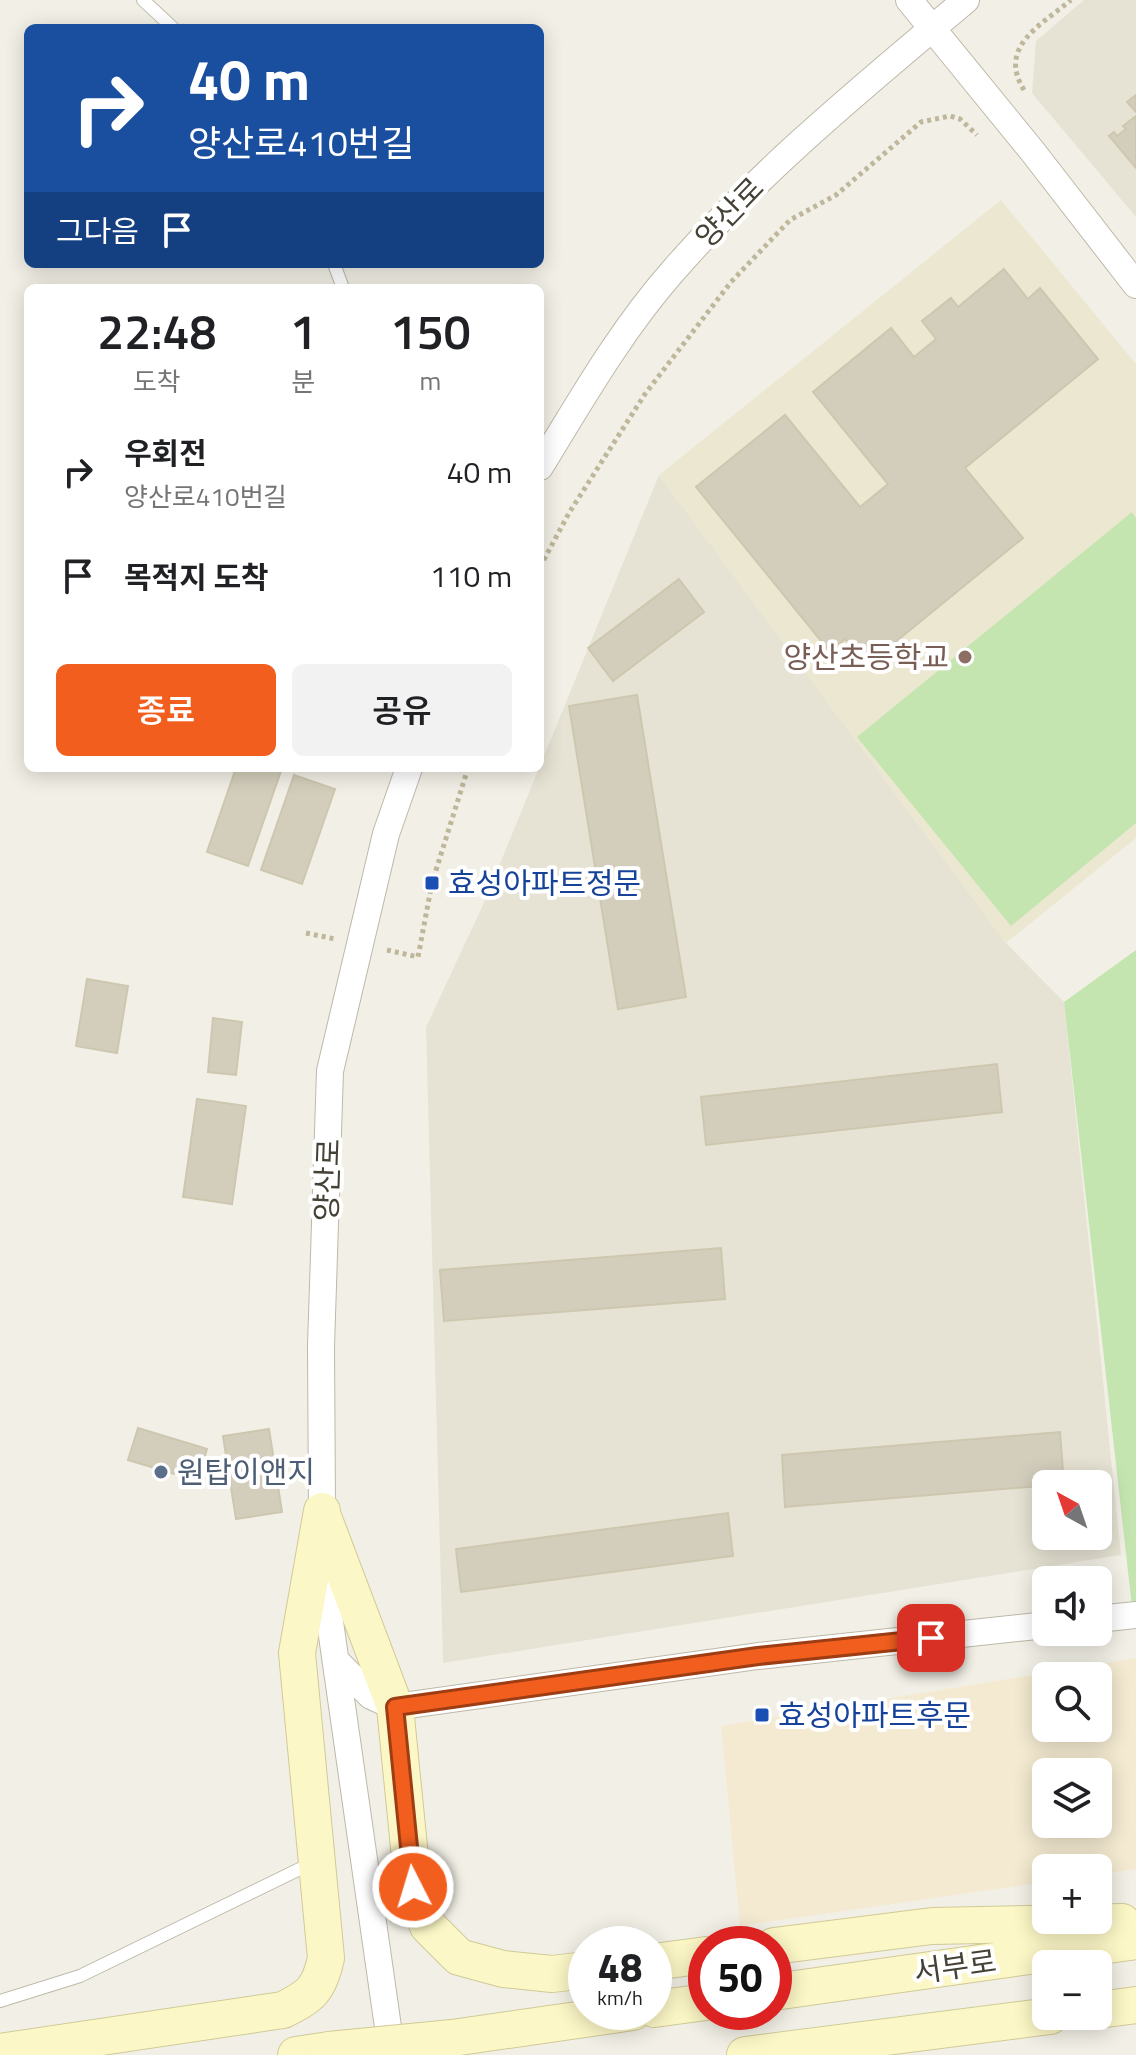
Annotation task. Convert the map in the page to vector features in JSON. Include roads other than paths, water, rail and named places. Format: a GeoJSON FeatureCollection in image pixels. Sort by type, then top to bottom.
{"type":"FeatureCollection","features":[{"type":"Feature","properties":{"kind":"main road"},"geometry":{"type":"LineString","coordinates":[[322,1511],[395,1707],[413,1887],[428,1926],[459,1957],[503,1969],[552,1974],[568,1972]]}},
{"type":"Feature","properties":{"kind":"main road"},"geometry":{"type":"LineString","coordinates":[[0,2052],[283,2010],[306,1998],[321,1982],[326,1958],[297,1653],[322,1511]]}},
{"type":"Feature","properties":{"kind":"main road"},"geometry":{"type":"LineString","coordinates":[[792,1944],[932,1926],[1136,1922]]}},
{"type":"Feature","properties":{"kind":"main road","name":"서부로"},"geometry":{"type":"LineString","coordinates":[[792,1989],[1136,1941]]}},
{"type":"Feature","properties":{"kind":"main road"},"geometry":{"type":"LineString","coordinates":[[1112,2008],[1136,2005]]}},
{"type":"Feature","properties":{"kind":"main road","name":"서부로"},"geometry":{"type":"LineString","coordinates":[[745,2055],[1032,2018]]}},
{"type":"Feature","properties":{"kind":"main road"},"geometry":{"type":"LineString","coordinates":[[312,2053],[568,2021]]}},
{"type":"Feature","properties":{"kind":"street"},"geometry":{"type":"LineString","coordinates":[[909,0],[1136,285]]}},
{"type":"Feature","properties":{"kind":"street","name":"양산로"},"geometry":{"type":"LineString","coordinates":[[544,461],[600,370],[670,274],[749,188],[966,0]]}},
{"type":"Feature","properties":{"kind":"street","name":"양산로"},"geometry":{"type":"LineString","coordinates":[[392,2055],[327,1601],[322,1511],[321,1346],[330,1071],[386,834],[408,772]]}},
{"type":"Feature","properties":{"kind":"street"},"geometry":{"type":"LineString","coordinates":[[1112,1618],[1136,1615]]}},
{"type":"Feature","properties":{"kind":"street"},"geometry":{"type":"LineString","coordinates":[[336,1661],[371,1696],[395,1707],[758,1656],[1032,1627]]}},
{"type":"Feature","properties":{"kind":"lane"},"geometry":{"type":"LineString","coordinates":[[143,0],[169,24]]}},
{"type":"Feature","properties":{"kind":"lane"},"geometry":{"type":"LineString","coordinates":[[0,2001],[80,1976],[317,1861]]}},
{"type":"Feature","properties":{"kind":"place","name":"양산초등학교"},"geometry":{"type":"Point","coordinates":[965,657]}},
{"type":"Feature","properties":{"kind":"place","name":"효성아파트정문"},"geometry":{"type":"Point","coordinates":[432,883]}},
{"type":"Feature","properties":{"kind":"place","name":"원탑이앤지"},"geometry":{"type":"Point","coordinates":[161,1472]}},
{"type":"Feature","properties":{"kind":"place","name":"효성아파트후문"},"geometry":{"type":"Point","coordinates":[762,1715]}}]}
